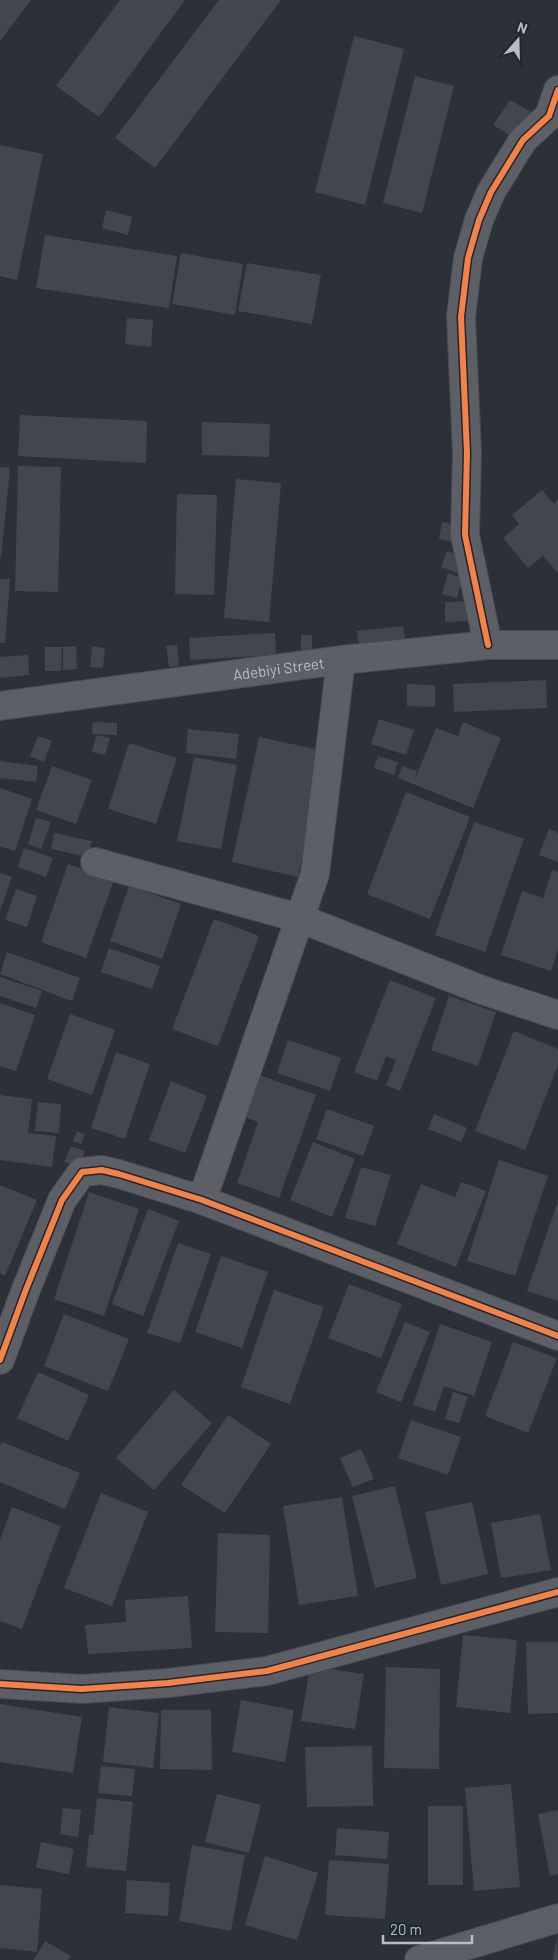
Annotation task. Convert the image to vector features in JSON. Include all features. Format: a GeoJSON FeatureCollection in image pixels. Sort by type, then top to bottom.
{"type":"FeatureCollection","features":[{"type":"Feature","properties":{"kind":"street"},"geometry":{"type":"LineString","coordinates":[[488,645],[464,535],[467,453],[461,317],[468,258],[478,220],[491,192],[523,140],[549,116],[558,90]]}},
{"type":"Feature","properties":{"kind":"street","name":"Adebiyi Street"},"geometry":{"type":"LineString","coordinates":[[0,706],[341,660],[488,645],[558,645]]}},
{"type":"Feature","properties":{"kind":"street"},"geometry":{"type":"LineString","coordinates":[[202,1200],[315,874],[341,660]]}},
{"type":"Feature","properties":{"kind":"street"},"geometry":{"type":"LineString","coordinates":[[95,862],[299,918],[482,990],[558,1015]]}},
{"type":"Feature","properties":{"kind":"street"},"geometry":{"type":"LineString","coordinates":[[0,1360],[7,1319],[62,1200],[82,1172],[102,1170],[202,1200],[558,1336]]}},
{"type":"Feature","properties":{"kind":"street"},"geometry":{"type":"LineString","coordinates":[[0,1684],[82,1689],[168,1683],[267,1670],[558,1592]]}},
{"type":"Feature","properties":{"kind":"street"},"geometry":{"type":"LineString","coordinates":[[419,1960],[558,1918]]}},
{"type":"Feature","properties":{"kind":"building"},"geometry":{"type":"Polygon","coordinates":[[[0,0],[31,0],[0,41],[0,0]]]}},
{"type":"Feature","properties":{"kind":"building"},"geometry":{"type":"Polygon","coordinates":[[[120,0],[185,0],[99,117],[56,86],[120,0]]]}},
{"type":"Feature","properties":{"kind":"building"},"geometry":{"type":"Polygon","coordinates":[[[219,0],[281,0],[155,168],[115,138],[219,0]]]}},
{"type":"Feature","properties":{"kind":"building"},"geometry":{"type":"Polygon","coordinates":[[[354,36],[404,49],[365,205],[315,192],[354,36]]]}},
{"type":"Feature","properties":{"kind":"building"},"geometry":{"type":"Polygon","coordinates":[[[415,76],[454,86],[422,213],[383,203],[415,76]]]}},
{"type":"Feature","properties":{"kind":"building"},"geometry":{"type":"Polygon","coordinates":[[[510,100],[533,113],[516,139],[493,125],[510,100]]]}},
{"type":"Feature","properties":{"kind":"building"},"geometry":{"type":"Polygon","coordinates":[[[0,145],[43,154],[17,280],[0,276],[0,145]]]}},
{"type":"Feature","properties":{"kind":"building"},"geometry":{"type":"Polygon","coordinates":[[[106,210],[132,217],[128,235],[102,228],[106,210]]]}},
{"type":"Feature","properties":{"kind":"building"},"geometry":{"type":"Polygon","coordinates":[[[45,235],[177,256],[169,308],[36,288],[45,235]]]}},
{"type":"Feature","properties":{"kind":"building"},"geometry":{"type":"Polygon","coordinates":[[[181,253],[243,264],[235,315],[172,304],[181,253]]]}},
{"type":"Feature","properties":{"kind":"building"},"geometry":{"type":"Polygon","coordinates":[[[247,263],[321,275],[312,324],[238,311],[247,263]]]}},
{"type":"Feature","properties":{"kind":"building"},"geometry":{"type":"Polygon","coordinates":[[[127,318],[153,320],[151,347],[125,344],[127,318]]]}},
{"type":"Feature","properties":{"kind":"building"},"geometry":{"type":"Polygon","coordinates":[[[20,415],[147,421],[146,463],[18,456],[20,415]]]}},
{"type":"Feature","properties":{"kind":"building"},"geometry":{"type":"Polygon","coordinates":[[[202,422],[270,424],[269,457],[202,455],[202,422]]]}},
{"type":"Feature","properties":{"kind":"building"},"geometry":{"type":"Polygon","coordinates":[[[18,466],[61,467],[58,592],[15,591],[18,466]]]}},
{"type":"Feature","properties":{"kind":"building"},"geometry":{"type":"Polygon","coordinates":[[[0,467],[10,468],[1,558],[0,558],[0,467]]]}},
{"type":"Feature","properties":{"kind":"building"},"geometry":{"type":"Polygon","coordinates":[[[236,479],[281,483],[269,622],[224,618],[236,479]]]}},
{"type":"Feature","properties":{"kind":"building"},"geometry":{"type":"Polygon","coordinates":[[[542,490],[554,504],[558,500],[558,573],[543,556],[528,568],[503,538],[519,524],[512,515],[542,490]]]}},
{"type":"Feature","properties":{"kind":"building"},"geometry":{"type":"Polygon","coordinates":[[[177,494],[217,495],[214,595],[175,594],[177,494]]]}},
{"type":"Feature","properties":{"kind":"building"},"geometry":{"type":"Polygon","coordinates":[[[442,522],[460,526],[457,542],[439,539],[442,522]]]}},
{"type":"Feature","properties":{"kind":"building"},"geometry":{"type":"Polygon","coordinates":[[[447,551],[465,558],[460,574],[441,567],[447,551]]]}},
{"type":"Feature","properties":{"kind":"building"},"geometry":{"type":"Polygon","coordinates":[[[448,573],[462,578],[457,598],[442,594],[448,573]]]}},
{"type":"Feature","properties":{"kind":"building"},"geometry":{"type":"Polygon","coordinates":[[[0,579],[10,579],[5,643],[0,643],[0,579]]]}},
{"type":"Feature","properties":{"kind":"building"},"geometry":{"type":"Polygon","coordinates":[[[470,601],[471,621],[445,622],[445,602],[470,601]]]}},
{"type":"Feature","properties":{"kind":"building"},"geometry":{"type":"Polygon","coordinates":[[[403,626],[406,642],[359,648],[357,631],[403,626]]]}},
{"type":"Feature","properties":{"kind":"building"},"geometry":{"type":"Polygon","coordinates":[[[275,633],[276,655],[190,660],[189,638],[275,633]]]}},
{"type":"Feature","properties":{"kind":"building"},"geometry":{"type":"Polygon","coordinates":[[[301,635],[312,635],[312,652],[301,652],[301,635]]]}},
{"type":"Feature","properties":{"kind":"building"},"geometry":{"type":"Polygon","coordinates":[[[177,645],[179,666],[169,667],[166,646],[177,645]]]}},
{"type":"Feature","properties":{"kind":"building"},"geometry":{"type":"Polygon","coordinates":[[[76,646],[77,669],[63,670],[63,647],[76,646]]]}},
{"type":"Feature","properties":{"kind":"building"},"geometry":{"type":"Polygon","coordinates":[[[92,646],[105,648],[103,668],[90,667],[92,646]]]}},
{"type":"Feature","properties":{"kind":"building"},"geometry":{"type":"Polygon","coordinates":[[[45,647],[62,647],[61,671],[45,671],[45,647]]]}},
{"type":"Feature","properties":{"kind":"building"},"geometry":{"type":"Polygon","coordinates":[[[28,655],[29,675],[0,678],[0,657],[28,655]]]}},
{"type":"Feature","properties":{"kind":"building"},"geometry":{"type":"Polygon","coordinates":[[[546,680],[547,708],[454,712],[453,684],[546,680]]]}},
{"type":"Feature","properties":{"kind":"building"},"geometry":{"type":"Polygon","coordinates":[[[407,684],[435,685],[435,707],[407,706],[407,684]]]}},
{"type":"Feature","properties":{"kind":"building"},"geometry":{"type":"Polygon","coordinates":[[[379,719],[414,730],[406,755],[371,744],[379,719]]]}},
{"type":"Feature","properties":{"kind":"building"},"geometry":{"type":"Polygon","coordinates":[[[93,722],[117,723],[117,735],[92,734],[93,722]]]}},
{"type":"Feature","properties":{"kind":"building"},"geometry":{"type":"Polygon","coordinates":[[[463,722],[501,738],[473,808],[398,778],[402,766],[417,771],[415,779],[436,728],[458,736],[463,722]]]}},
{"type":"Feature","properties":{"kind":"building"},"geometry":{"type":"Polygon","coordinates":[[[188,729],[239,734],[236,759],[186,753],[188,729]]]}},
{"type":"Feature","properties":{"kind":"building"},"geometry":{"type":"Polygon","coordinates":[[[96,735],[110,738],[105,755],[92,752],[96,735]]]}},
{"type":"Feature","properties":{"kind":"building"},"geometry":{"type":"Polygon","coordinates":[[[38,736],[52,741],[44,762],[30,756],[38,736]]]}},
{"type":"Feature","properties":{"kind":"building"},"geometry":{"type":"Polygon","coordinates":[[[259,737],[325,751],[298,877],[232,862],[259,737]]]}},
{"type":"Feature","properties":{"kind":"building"},"geometry":{"type":"Polygon","coordinates":[[[129,743],[177,758],[156,824],[108,809],[129,743]]]}},
{"type":"Feature","properties":{"kind":"building"},"geometry":{"type":"Polygon","coordinates":[[[378,756],[398,762],[394,775],[374,768],[378,756]]]}},
{"type":"Feature","properties":{"kind":"building"},"geometry":{"type":"Polygon","coordinates":[[[194,757],[237,765],[221,849],[177,841],[194,757]]]}},
{"type":"Feature","properties":{"kind":"building"},"geometry":{"type":"Polygon","coordinates":[[[0,761],[38,766],[36,782],[0,778],[0,761]]]}},
{"type":"Feature","properties":{"kind":"building"},"geometry":{"type":"Polygon","coordinates":[[[52,766],[92,780],[76,824],[36,810],[52,766]]]}},
{"type":"Feature","properties":{"kind":"building"},"geometry":{"type":"Polygon","coordinates":[[[0,788],[32,799],[15,851],[0,846],[0,788]]]}},
{"type":"Feature","properties":{"kind":"building"},"geometry":{"type":"Polygon","coordinates":[[[406,792],[470,817],[430,919],[367,894],[406,792]]]}},
{"type":"Feature","properties":{"kind":"building"},"geometry":{"type":"Polygon","coordinates":[[[36,818],[51,822],[41,849],[28,844],[36,818]]]}},
{"type":"Feature","properties":{"kind":"building"},"geometry":{"type":"Polygon","coordinates":[[[474,822],[524,839],[485,952],[435,935],[474,822]]]}},
{"type":"Feature","properties":{"kind":"building"},"geometry":{"type":"Polygon","coordinates":[[[549,829],[558,833],[558,862],[539,855],[549,829]]]}},
{"type":"Feature","properties":{"kind":"building"},"geometry":{"type":"Polygon","coordinates":[[[54,833],[92,841],[88,857],[51,849],[54,833]]]}},
{"type":"Feature","properties":{"kind":"building"},"geometry":{"type":"Polygon","coordinates":[[[24,848],[53,858],[46,877],[18,867],[24,848]]]}},
{"type":"Feature","properties":{"kind":"building"},"geometry":{"type":"Polygon","coordinates":[[[68,864],[114,880],[86,958],[41,942],[68,864]]]}},
{"type":"Feature","properties":{"kind":"building"},"geometry":{"type":"Polygon","coordinates":[[[552,870],[558,872],[558,949],[551,971],[501,955],[522,891],[543,898],[552,870]]]}},
{"type":"Feature","properties":{"kind":"building"},"geometry":{"type":"Polygon","coordinates":[[[0,873],[12,877],[0,911],[0,873]]]}},
{"type":"Feature","properties":{"kind":"building"},"geometry":{"type":"Polygon","coordinates":[[[129,886],[181,904],[162,959],[110,941],[129,886]]]}},
{"type":"Feature","properties":{"kind":"building"},"geometry":{"type":"Polygon","coordinates":[[[16,889],[37,896],[27,927],[5,920],[16,889]]]}},
{"type":"Feature","properties":{"kind":"building"},"geometry":{"type":"Polygon","coordinates":[[[214,919],[259,936],[218,1046],[172,1029],[214,919]]]}},
{"type":"Feature","properties":{"kind":"building"},"geometry":{"type":"Polygon","coordinates":[[[109,948],[160,966],[152,989],[101,972],[109,948]]]}},
{"type":"Feature","properties":{"kind":"building"},"geometry":{"type":"Polygon","coordinates":[[[7,952],[80,978],[72,1001],[0,974],[7,952]]]}},
{"type":"Feature","properties":{"kind":"building"},"geometry":{"type":"Polygon","coordinates":[[[0,977],[42,991],[36,1008],[0,996],[0,977]]]}},
{"type":"Feature","properties":{"kind":"building"},"geometry":{"type":"Polygon","coordinates":[[[390,980],[436,998],[400,1091],[386,1085],[396,1060],[386,1056],[377,1081],[354,1072],[390,980]]]}},
{"type":"Feature","properties":{"kind":"building"},"geometry":{"type":"Polygon","coordinates":[[[449,996],[496,1012],[478,1066],[431,1050],[449,996]]]}},
{"type":"Feature","properties":{"kind":"building"},"geometry":{"type":"Polygon","coordinates":[[[0,1003],[35,1015],[16,1071],[0,1066],[0,1003]]]}},
{"type":"Feature","properties":{"kind":"building"},"geometry":{"type":"Polygon","coordinates":[[[70,1014],[115,1030],[92,1095],[47,1079],[70,1014]]]}},
{"type":"Feature","properties":{"kind":"building"},"geometry":{"type":"Polygon","coordinates":[[[514,1031],[558,1049],[558,1065],[525,1150],[475,1131],[514,1031]]]}},
{"type":"Feature","properties":{"kind":"building"},"geometry":{"type":"Polygon","coordinates":[[[288,1040],[341,1058],[330,1091],[277,1073],[288,1040]]]}},
{"type":"Feature","properties":{"kind":"building"},"geometry":{"type":"Polygon","coordinates":[[[116,1052],[150,1064],[125,1139],[91,1128],[116,1052]]]}},
{"type":"Feature","properties":{"kind":"building"},"geometry":{"type":"Polygon","coordinates":[[[259,1075],[316,1095],[279,1198],[237,1183],[258,1122],[243,1116],[259,1075]]]}},
{"type":"Feature","properties":{"kind":"building"},"geometry":{"type":"Polygon","coordinates":[[[171,1081],[207,1096],[185,1153],[149,1140],[171,1081]]]}},
{"type":"Feature","properties":{"kind":"building"},"geometry":{"type":"Polygon","coordinates":[[[0,1095],[32,1099],[28,1133],[56,1136],[52,1167],[0,1160],[0,1095]]]}},
{"type":"Feature","properties":{"kind":"building"},"geometry":{"type":"Polygon","coordinates":[[[38,1102],[61,1104],[59,1133],[35,1131],[38,1102]]]}},
{"type":"Feature","properties":{"kind":"building"},"geometry":{"type":"Polygon","coordinates":[[[327,1109],[374,1126],[363,1156],[316,1139],[327,1109]]]}},
{"type":"Feature","properties":{"kind":"building"},"geometry":{"type":"Polygon","coordinates":[[[434,1114],[467,1128],[461,1142],[428,1129],[434,1114]]]}},
{"type":"Feature","properties":{"kind":"building"},"geometry":{"type":"Polygon","coordinates":[[[77,1131],[85,1134],[81,1144],[73,1141],[77,1131]]]}},
{"type":"Feature","properties":{"kind":"building"},"geometry":{"type":"Polygon","coordinates":[[[313,1142],[355,1159],[332,1217],[290,1200],[313,1142]]]}},
{"type":"Feature","properties":{"kind":"building"},"geometry":{"type":"Polygon","coordinates":[[[71,1146],[85,1151],[79,1167],[64,1162],[71,1146]]]}},
{"type":"Feature","properties":{"kind":"building"},"geometry":{"type":"Polygon","coordinates":[[[499,1160],[548,1176],[515,1276],[467,1261],[499,1160]]]}},
{"type":"Feature","properties":{"kind":"building"},"geometry":{"type":"Polygon","coordinates":[[[361,1167],[391,1175],[375,1226],[345,1218],[361,1167]]]}},
{"type":"Feature","properties":{"kind":"building"},"geometry":{"type":"Polygon","coordinates":[[[461,1182],[486,1191],[456,1267],[397,1244],[421,1184],[455,1197],[461,1182]]]}},
{"type":"Feature","properties":{"kind":"building"},"geometry":{"type":"Polygon","coordinates":[[[0,1185],[37,1200],[5,1276],[0,1273],[0,1185]]]}},
{"type":"Feature","properties":{"kind":"building"},"geometry":{"type":"Polygon","coordinates":[[[89,1192],[139,1209],[104,1316],[54,1299],[89,1192]]]}},
{"type":"Feature","properties":{"kind":"building"},"geometry":{"type":"Polygon","coordinates":[[[558,1201],[558,1301],[527,1291],[558,1201]]]}},
{"type":"Feature","properties":{"kind":"building"},"geometry":{"type":"Polygon","coordinates":[[[148,1209],[179,1221],[143,1316],[112,1304],[148,1209]]]}},
{"type":"Feature","properties":{"kind":"building"},"geometry":{"type":"Polygon","coordinates":[[[178,1243],[211,1254],[180,1343],[147,1333],[178,1243]]]}},
{"type":"Feature","properties":{"kind":"building"},"geometry":{"type":"Polygon","coordinates":[[[221,1256],[268,1272],[242,1348],[195,1332],[221,1256]]]}},
{"type":"Feature","properties":{"kind":"building"},"geometry":{"type":"Polygon","coordinates":[[[349,1284],[402,1304],[381,1358],[328,1338],[349,1284]]]}},
{"type":"Feature","properties":{"kind":"building"},"geometry":{"type":"Polygon","coordinates":[[[274,1290],[324,1307],[290,1404],[241,1387],[274,1290]]]}},
{"type":"Feature","properties":{"kind":"building"},"geometry":{"type":"Polygon","coordinates":[[[64,1314],[129,1339],[108,1391],[44,1366],[64,1314]]]}},
{"type":"Feature","properties":{"kind":"building"},"geometry":{"type":"Polygon","coordinates":[[[405,1322],[430,1332],[401,1402],[376,1392],[405,1322]]]}},
{"type":"Feature","properties":{"kind":"building"},"geometry":{"type":"Polygon","coordinates":[[[440,1324],[492,1342],[474,1396],[444,1386],[435,1412],[413,1405],[440,1324]]]}},
{"type":"Feature","properties":{"kind":"building"},"geometry":{"type":"Polygon","coordinates":[[[513,1342],[557,1358],[528,1433],[485,1416],[513,1342]]]}},
{"type":"Feature","properties":{"kind":"building"},"geometry":{"type":"Polygon","coordinates":[[[38,1372],[89,1395],[68,1441],[17,1418],[38,1372]]]}},
{"type":"Feature","properties":{"kind":"building"},"geometry":{"type":"Polygon","coordinates":[[[174,1390],[212,1423],[154,1490],[116,1458],[174,1390]]]}},
{"type":"Feature","properties":{"kind":"building"},"geometry":{"type":"Polygon","coordinates":[[[453,1392],[468,1397],[459,1423],[445,1419],[453,1392]]]}},
{"type":"Feature","properties":{"kind":"building"},"geometry":{"type":"Polygon","coordinates":[[[228,1415],[271,1444],[225,1513],[181,1485],[228,1415]]]}},
{"type":"Feature","properties":{"kind":"building"},"geometry":{"type":"Polygon","coordinates":[[[411,1420],[461,1437],[448,1475],[398,1458],[411,1420]]]}},
{"type":"Feature","properties":{"kind":"building"},"geometry":{"type":"Polygon","coordinates":[[[2,1442],[80,1473],[65,1509],[0,1482],[0,1446],[2,1442]]]}},
{"type":"Feature","properties":{"kind":"building"},"geometry":{"type":"Polygon","coordinates":[[[361,1449],[374,1479],[353,1487],[340,1458],[361,1449]]]}},
{"type":"Feature","properties":{"kind":"building"},"geometry":{"type":"Polygon","coordinates":[[[395,1486],[417,1578],[375,1588],[352,1496],[395,1486]]]}},
{"type":"Feature","properties":{"kind":"building"},"geometry":{"type":"Polygon","coordinates":[[[101,1493],[148,1512],[112,1606],[64,1588],[101,1493]]]}},
{"type":"Feature","properties":{"kind":"building"},"geometry":{"type":"Polygon","coordinates":[[[342,1497],[358,1596],[299,1605],[283,1506],[342,1497]]]}},
{"type":"Feature","properties":{"kind":"building"},"geometry":{"type":"Polygon","coordinates":[[[472,1502],[488,1574],[441,1585],[425,1512],[472,1502]]]}},
{"type":"Feature","properties":{"kind":"building"},"geometry":{"type":"Polygon","coordinates":[[[12,1507],[61,1526],[22,1629],[0,1621],[0,1540],[12,1507]]]}},
{"type":"Feature","properties":{"kind":"building"},"geometry":{"type":"Polygon","coordinates":[[[540,1514],[551,1570],[501,1578],[491,1523],[540,1514]]]}},
{"type":"Feature","properties":{"kind":"building"},"geometry":{"type":"Polygon","coordinates":[[[218,1533],[270,1535],[268,1633],[215,1632],[218,1533]]]}},
{"type":"Feature","properties":{"kind":"building"},"geometry":{"type":"Polygon","coordinates":[[[188,1596],[192,1648],[88,1654],[85,1625],[126,1622],[125,1600],[188,1596]]]}},
{"type":"Feature","properties":{"kind":"building"},"geometry":{"type":"Polygon","coordinates":[[[463,1635],[517,1640],[510,1713],[456,1707],[463,1635]]]}},
{"type":"Feature","properties":{"kind":"building"},"geometry":{"type":"Polygon","coordinates":[[[526,1642],[558,1642],[558,1713],[528,1714],[526,1642]]]}},
{"type":"Feature","properties":{"kind":"building"},"geometry":{"type":"Polygon","coordinates":[[[310,1666],[364,1674],[355,1729],[301,1721],[310,1666]]]}},
{"type":"Feature","properties":{"kind":"building"},"geometry":{"type":"Polygon","coordinates":[[[386,1667],[440,1669],[439,1769],[384,1768],[386,1667]]]}},
{"type":"Feature","properties":{"kind":"building"},"geometry":{"type":"Polygon","coordinates":[[[241,1700],[294,1710],[285,1762],[232,1752],[241,1700]]]}},
{"type":"Feature","properties":{"kind":"building"},"geometry":{"type":"Polygon","coordinates":[[[0,1704],[82,1717],[73,1773],[0,1762],[0,1704]]]}},
{"type":"Feature","properties":{"kind":"building"},"geometry":{"type":"Polygon","coordinates":[[[109,1707],[159,1713],[153,1768],[103,1762],[109,1707]]]}},
{"type":"Feature","properties":{"kind":"building"},"geometry":{"type":"Polygon","coordinates":[[[161,1710],[211,1710],[212,1770],[160,1769],[161,1710]]]}},
{"type":"Feature","properties":{"kind":"building"},"geometry":{"type":"Polygon","coordinates":[[[372,1746],[373,1806],[307,1807],[305,1747],[372,1746]]]}},
{"type":"Feature","properties":{"kind":"building"},"geometry":{"type":"Polygon","coordinates":[[[101,1766],[135,1769],[132,1796],[98,1793],[101,1766]]]}},
{"type":"Feature","properties":{"kind":"building"},"geometry":{"type":"Polygon","coordinates":[[[511,1784],[520,1887],[474,1891],[465,1788],[511,1784]]]}},
{"type":"Feature","properties":{"kind":"building"},"geometry":{"type":"Polygon","coordinates":[[[217,1794],[261,1805],[249,1853],[205,1842],[217,1794]]]}},
{"type":"Feature","properties":{"kind":"building"},"geometry":{"type":"Polygon","coordinates":[[[97,1798],[133,1802],[126,1871],[86,1867],[89,1835],[93,1835],[97,1798]]]}},
{"type":"Feature","properties":{"kind":"building"},"geometry":{"type":"Polygon","coordinates":[[[428,1806],[463,1806],[463,1885],[428,1885],[428,1806]]]}},
{"type":"Feature","properties":{"kind":"building"},"geometry":{"type":"Polygon","coordinates":[[[63,1808],[81,1810],[78,1837],[60,1834],[63,1808]]]}},
{"type":"Feature","properties":{"kind":"building"},"geometry":{"type":"Polygon","coordinates":[[[558,1810],[558,1874],[550,1876],[538,1814],[558,1810]]]}},
{"type":"Feature","properties":{"kind":"building"},"geometry":{"type":"Polygon","coordinates":[[[337,1828],[389,1832],[387,1859],[335,1855],[337,1828]]]}},
{"type":"Feature","properties":{"kind":"building"},"geometry":{"type":"Polygon","coordinates":[[[41,1842],[74,1849],[69,1874],[36,1868],[41,1842]]]}},
{"type":"Feature","properties":{"kind":"building"},"geometry":{"type":"Polygon","coordinates":[[[192,1845],[245,1855],[231,1931],[179,1921],[192,1845]]]}},
{"type":"Feature","properties":{"kind":"building"},"geometry":{"type":"Polygon","coordinates":[[[265,1856],[318,1873],[297,1940],[245,1925],[265,1856]]]}},
{"type":"Feature","properties":{"kind":"building"},"geometry":{"type":"Polygon","coordinates":[[[329,1860],[389,1864],[385,1919],[325,1915],[329,1860]]]}},
{"type":"Feature","properties":{"kind":"building"},"geometry":{"type":"Polygon","coordinates":[[[127,1880],[170,1883],[168,1916],[125,1913],[127,1880]]]}},
{"type":"Feature","properties":{"kind":"building"},"geometry":{"type":"Polygon","coordinates":[[[0,1885],[42,1889],[37,1952],[0,1948],[0,1885]]]}},
{"type":"Feature","properties":{"kind":"building"},"geometry":{"type":"Polygon","coordinates":[[[557,1936],[558,1960],[553,1960],[557,1936]]]}},
{"type":"Feature","properties":{"kind":"building"},"geometry":{"type":"Polygon","coordinates":[[[45,1941],[71,1956],[68,1960],[34,1960],[45,1941]]]}},
{"type":"Feature","properties":{"kind":"cycle path"},"geometry":{"type":"LineString","coordinates":[[488,645],[465,535],[467,453],[461,317],[468,258],[479,220],[491,192],[523,140],[549,116],[558,90]]}},
{"type":"Feature","properties":{"kind":"cycle path"},"geometry":{"type":"LineString","coordinates":[[0,1360],[62,1200],[82,1172],[102,1170],[202,1200],[558,1336]]}},
{"type":"Feature","properties":{"kind":"cycle path"},"geometry":{"type":"LineString","coordinates":[[0,1684],[82,1689],[168,1683],[267,1671],[558,1592]]}}]}
